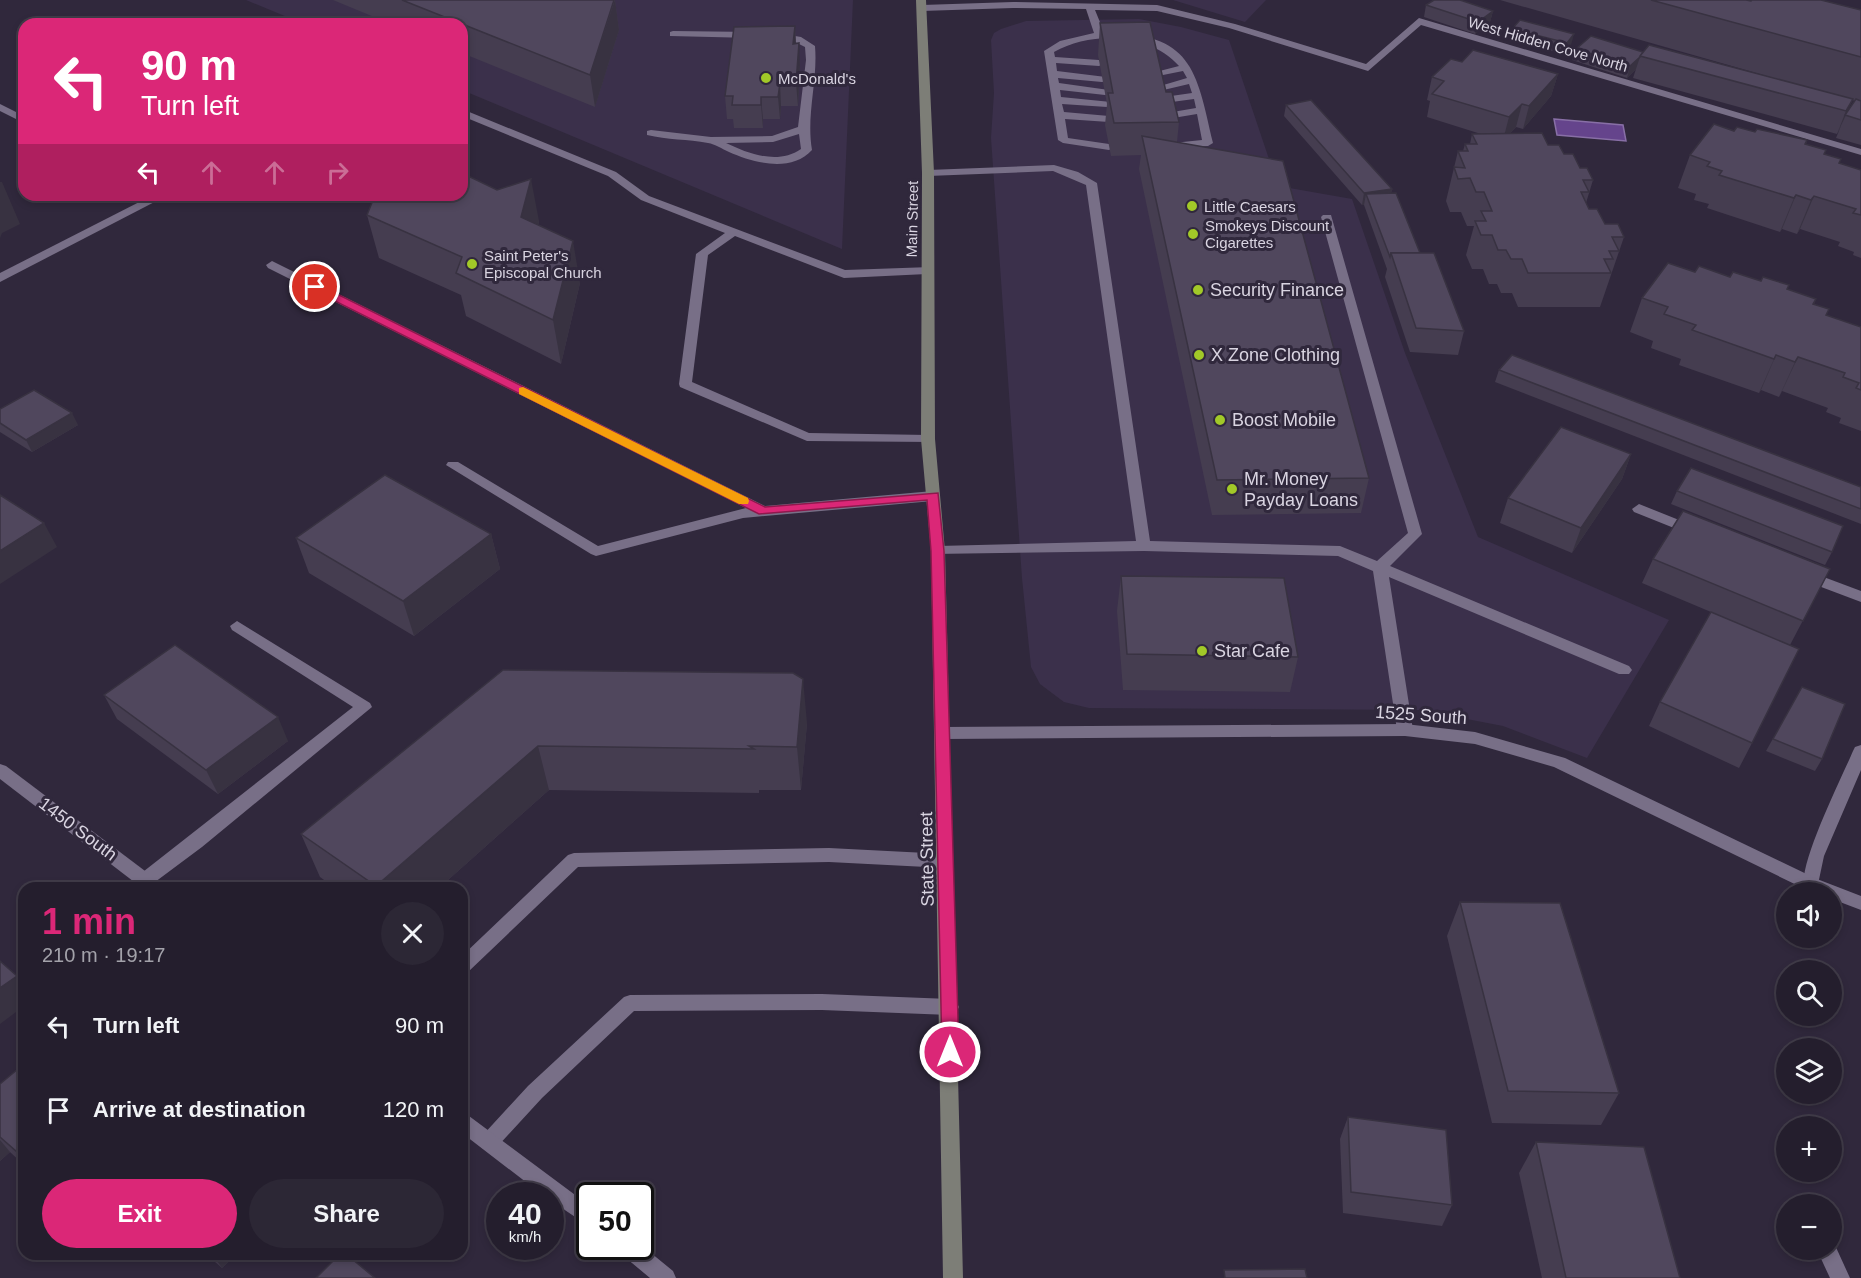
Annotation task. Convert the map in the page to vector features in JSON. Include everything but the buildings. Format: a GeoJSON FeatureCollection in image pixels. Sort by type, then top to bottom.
{"type":"FeatureCollection","features":[{"type":"Feature","properties":{"kind":"main road","name":"Main Street"},"geometry":{"type":"LineString","coordinates":[[922,4],[928,173],[928,439]]}},
{"type":"Feature","properties":{"kind":"main road","name":"State Street"},"geometry":{"type":"LineString","coordinates":[[928,439],[938,551],[950,1007],[952,1278]]}},
{"type":"Feature","properties":{"kind":"street","name":"West Hidden Cove North"},"geometry":{"type":"LineString","coordinates":[[922,4],[1156,4],[1368,68],[1419,21],[1861,152]]}},
{"type":"Feature","properties":{"kind":"street"},"geometry":{"type":"LineString","coordinates":[[1089,5],[1100,36]]}},
{"type":"Feature","properties":{"kind":"street"},"geometry":{"type":"LineString","coordinates":[[673,34],[765,35],[798,39],[810,46],[811,60],[803,129],[807,150],[789,159],[770,160],[743,155],[711,140]]}},
{"type":"Feature","properties":{"kind":"street"},"geometry":{"type":"LineString","coordinates":[[1109,147],[1063,140],[1049,51],[1061,42],[1075,38],[1100,36],[1128,37],[1154,42],[1176,54],[1193,80],[1208,143],[1173,146]]}},
{"type":"Feature","properties":{"kind":"street"},"geometry":{"type":"LineString","coordinates":[[1158,58],[1176,54]]}},
{"type":"Feature","properties":{"kind":"street"},"geometry":{"type":"LineString","coordinates":[[1051,60],[1099,63]]}},
{"type":"Feature","properties":{"kind":"street"},"geometry":{"type":"LineString","coordinates":[[1152,76],[1186,67]]}},
{"type":"Feature","properties":{"kind":"street"},"geometry":{"type":"LineString","coordinates":[[1053,74],[1102,79]]}},
{"type":"Feature","properties":{"kind":"street"},"geometry":{"type":"LineString","coordinates":[[1155,89],[1193,80]]}},
{"type":"Feature","properties":{"kind":"street"},"geometry":{"type":"LineString","coordinates":[[1055,86],[1105,92]]}},
{"type":"Feature","properties":{"kind":"street"},"geometry":{"type":"LineString","coordinates":[[1157,101],[1197,95]]}},
{"type":"Feature","properties":{"kind":"street"},"geometry":{"type":"LineString","coordinates":[[1057,100],[1107,104]]}},
{"type":"Feature","properties":{"kind":"street"},"geometry":{"type":"LineString","coordinates":[[0,107],[18,117]]}},
{"type":"Feature","properties":{"kind":"street"},"geometry":{"type":"LineString","coordinates":[[1161,117],[1200,110]]}},
{"type":"Feature","properties":{"kind":"street"},"geometry":{"type":"LineString","coordinates":[[468,114],[612,174],[645,198],[844,274],[927,270]]}},
{"type":"Feature","properties":{"kind":"street"},"geometry":{"type":"LineString","coordinates":[[1060,115],[1109,119]]}},
{"type":"Feature","properties":{"kind":"street"},"geometry":{"type":"LineString","coordinates":[[651,133],[711,140],[773,139],[803,129]]}},
{"type":"Feature","properties":{"kind":"street"},"geometry":{"type":"LineString","coordinates":[[928,173],[1054,168],[1074,174],[1091,183],[1144,546]]}},
{"type":"Feature","properties":{"kind":"street"},"geometry":{"type":"LineString","coordinates":[[0,278],[150,201]]}},
{"type":"Feature","properties":{"kind":"street"},"geometry":{"type":"LineString","coordinates":[[1327,217],[1415,534],[1380,567]]}},
{"type":"Feature","properties":{"kind":"street"},"geometry":{"type":"LineString","coordinates":[[734,232],[702,254],[685,384],[807,437],[928,439]]}},
{"type":"Feature","properties":{"kind":"street"},"geometry":{"type":"LineString","coordinates":[[272,265],[763,511]]}},
{"type":"Feature","properties":{"kind":"street"},"geometry":{"type":"LineString","coordinates":[[453,465],[596,551],[743,513],[933,496]]}},
{"type":"Feature","properties":{"kind":"street"},"geometry":{"type":"LineString","coordinates":[[1639,509],[1706,535]]}},
{"type":"Feature","properties":{"kind":"street"},"geometry":{"type":"LineString","coordinates":[[938,551],[1144,546],[1340,551],[1624,670]]}},
{"type":"Feature","properties":{"kind":"street"},"geometry":{"type":"LineString","coordinates":[[1380,567],[1405,730]]}},
{"type":"Feature","properties":{"kind":"street"},"geometry":{"type":"LineString","coordinates":[[1794,571],[1861,597]]}},
{"type":"Feature","properties":{"kind":"street"},"geometry":{"type":"LineString","coordinates":[[152,882],[196,842],[364,707],[237,626]]}},
{"type":"Feature","properties":{"kind":"street","name":"1525 South"},"geometry":{"type":"LineString","coordinates":[[943,733],[1405,730],[1475,738],[1559,762],[1806,882]]}},
{"type":"Feature","properties":{"kind":"street"},"geometry":{"type":"LineString","coordinates":[[1810,882],[1816,856],[1861,752]]}},
{"type":"Feature","properties":{"kind":"street","name":"1450 South"},"geometry":{"type":"LineString","coordinates":[[0,770],[147,882]]}},
{"type":"Feature","properties":{"kind":"street"},"geometry":{"type":"LineString","coordinates":[[468,961],[574,861],[829,855],[946,861]]}},
{"type":"Feature","properties":{"kind":"street","name":"1525 South"},"geometry":{"type":"LineString","coordinates":[[1842,896],[1861,903]]}},
{"type":"Feature","properties":{"kind":"street"},"geometry":{"type":"LineString","coordinates":[[489,1142],[535,1092],[630,1003],[822,1002],[950,1007]]}},
{"type":"Feature","properties":{"kind":"street"},"geometry":{"type":"LineString","coordinates":[[468,1126],[576,1207]]}},
{"type":"Feature","properties":{"kind":"street"},"geometry":{"type":"LineString","coordinates":[[644,1260],[666,1278]]}},
{"type":"Feature","properties":{"kind":"street"},"geometry":{"type":"LineString","coordinates":[[1832,1260],[1840,1278]]}},
{"type":"Feature","properties":{"kind":"shaded area"},"geometry":{"type":"Polygon","coordinates":[[[246,0],[853,0],[842,249],[468,93],[468,18],[290,18],[246,0]]]}},
{"type":"Feature","properties":{"kind":"shaded area"},"geometry":{"type":"Polygon","coordinates":[[[1173,0],[1266,0],[1245,22],[1173,0]]]}},
{"type":"Feature","properties":{"kind":"shaded area"},"geometry":{"type":"Polygon","coordinates":[[[1139,19],[1229,40],[1278,186],[1352,199],[1405,353],[1478,537],[1669,620],[1587,758],[1503,726],[1420,710],[1089,708],[1064,702],[1040,684],[1031,667],[1022,578],[991,138],[994,93],[991,40],[994,33],[1001,29],[1026,21],[1139,19]]]}},
{"type":"Feature","properties":{"kind":"shaded area"},"geometry":{"type":"Polygon","coordinates":[[[1554,119],[1623,125],[1626,141],[1557,135],[1554,119]]]}},
{"type":"Feature","properties":{"kind":"slow traffic"},"geometry":{"type":"LineString","coordinates":[[523,391],[743,501]]}},
{"type":"Feature","properties":{"kind":"place","name":"McDonald's"},"geometry":{"type":"Point","coordinates":[766,78]}},
{"type":"Feature","properties":{"kind":"place","name":"Little Caesars"},"geometry":{"type":"Point","coordinates":[1192,206]}},
{"type":"Feature","properties":{"kind":"place","name":"Smokeys Discount Cigarettes"},"geometry":{"type":"Point","coordinates":[1193,234]}},
{"type":"Feature","properties":{"kind":"place","name":"Saint Peter's Episcopal Church"},"geometry":{"type":"Point","coordinates":[472,264]}},
{"type":"Feature","properties":{"kind":"place","name":"Security Finance"},"geometry":{"type":"Point","coordinates":[1198,290]}},
{"type":"Feature","properties":{"kind":"place","name":"X Zone Clothing"},"geometry":{"type":"Point","coordinates":[1199,355]}},
{"type":"Feature","properties":{"kind":"place","name":"Boost Mobile"},"geometry":{"type":"Point","coordinates":[1220,420]}},
{"type":"Feature","properties":{"kind":"place","name":"Mr. Money Payday Loans"},"geometry":{"type":"Point","coordinates":[1232,489]}},
{"type":"Feature","properties":{"kind":"place","name":"Star Cafe"},"geometry":{"type":"Point","coordinates":[1202,651]}},
{"type":"Feature","properties":{"kind":"route"},"geometry":{"type":"LineString","coordinates":[[315,287],[763,511],[933,496],[938,551],[950,1052]]}}]}
